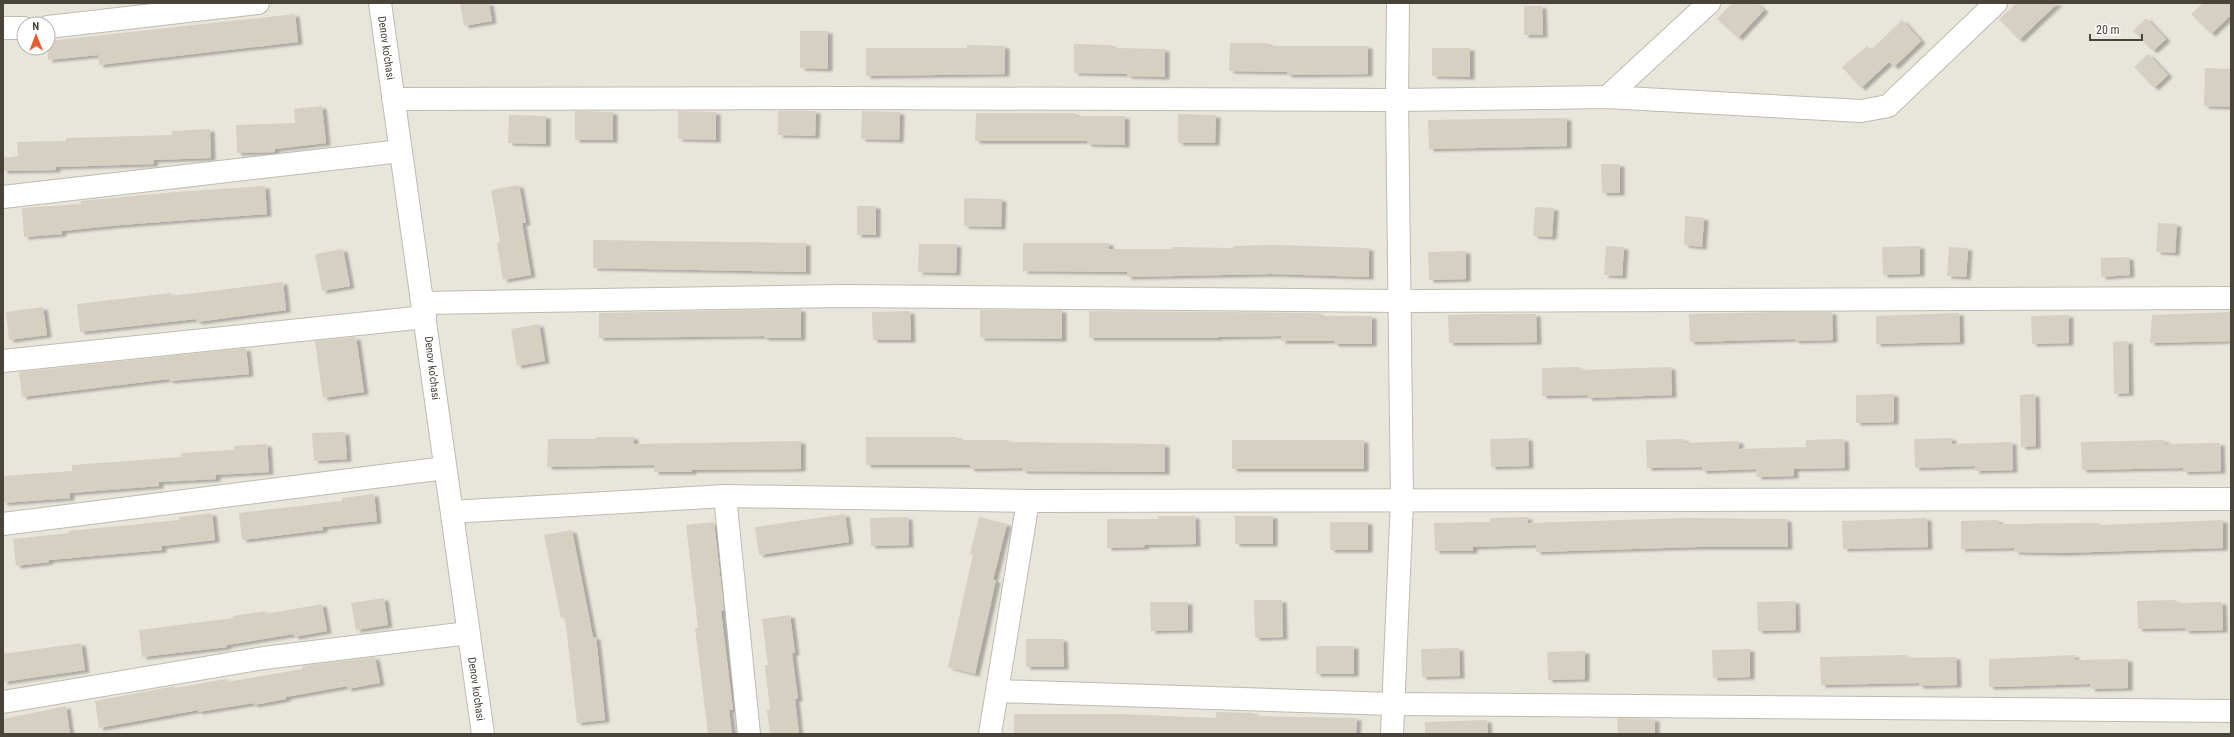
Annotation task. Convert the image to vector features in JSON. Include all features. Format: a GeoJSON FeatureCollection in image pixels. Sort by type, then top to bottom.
{"type":"FeatureCollection","features":[{"type":"Feature","properties":{"kind":"street"},"geometry":{"type":"LineString","coordinates":[[56,26],[258,3]]}},
{"type":"Feature","properties":{"kind":"street","name":"Denov ko'chasi"},"geometry":{"type":"LineString","coordinates":[[380,3],[483,734]]}},
{"type":"Feature","properties":{"kind":"street"},"geometry":{"type":"LineString","coordinates":[[1392,734],[1402,501],[1397,100],[1398,3]]}},
{"type":"Feature","properties":{"kind":"street"},"geometry":{"type":"LineString","coordinates":[[1607,97],[1709,3]]}},
{"type":"Feature","properties":{"kind":"street"},"geometry":{"type":"LineString","coordinates":[[393,99],[851,98],[1397,100],[1607,97],[1861,111],[1888,106],[1996,3]]}},
{"type":"Feature","properties":{"kind":"street"},"geometry":{"type":"LineString","coordinates":[[3,28],[16,28]]}},
{"type":"Feature","properties":{"kind":"street"},"geometry":{"type":"LineString","coordinates":[[3,197],[401,151]]}},
{"type":"Feature","properties":{"kind":"street"},"geometry":{"type":"LineString","coordinates":[[3,361],[424,310],[844,296],[1400,301],[2231,298]]}},
{"type":"Feature","properties":{"kind":"street"},"geometry":{"type":"LineString","coordinates":[[3,524],[445,468]]}},
{"type":"Feature","properties":{"kind":"street"},"geometry":{"type":"LineString","coordinates":[[452,512],[725,496],[1028,501],[2231,499]]}},
{"type":"Feature","properties":{"kind":"street"},"geometry":{"type":"LineString","coordinates":[[725,496],[749,734]]}},
{"type":"Feature","properties":{"kind":"street"},"geometry":{"type":"LineString","coordinates":[[990,734],[1028,501]]}},
{"type":"Feature","properties":{"kind":"street"},"geometry":{"type":"LineString","coordinates":[[3,702],[264,658],[468,633]]}},
{"type":"Feature","properties":{"kind":"street"},"geometry":{"type":"LineString","coordinates":[[998,691],[1393,704],[2231,711]]}},
{"type":"Feature","properties":{"kind":"shaded area"},"geometry":{"type":"Polygon","coordinates":[[[3,3],[2231,3],[2231,734],[3,734],[3,3]]]}},
{"type":"Feature","properties":{"kind":"building"},"geometry":{"type":"Polygon","coordinates":[[[460,3],[489,3],[492,21],[464,26],[460,3]]]}},
{"type":"Feature","properties":{"kind":"building"},"geometry":{"type":"Polygon","coordinates":[[[1732,3],[1756,3],[1764,10],[1738,38],[1717,19],[1732,3]]]}},
{"type":"Feature","properties":{"kind":"building"},"geometry":{"type":"Polygon","coordinates":[[[2017,3],[2058,3],[2019,40],[1999,19],[2017,3]]]}},
{"type":"Feature","properties":{"kind":"building"},"geometry":{"type":"Polygon","coordinates":[[[2203,3],[2231,3],[2231,15],[2211,34],[2191,14],[2203,3]]]}},
{"type":"Feature","properties":{"kind":"building"},"geometry":{"type":"Polygon","coordinates":[[[1524,6],[1542,6],[1543,35],[1524,35],[1524,6]]]}},
{"type":"Feature","properties":{"kind":"building"},"geometry":{"type":"Polygon","coordinates":[[[295,14],[298,42],[99,65],[98,55],[48,60],[48,56],[56,56],[56,40],[295,14]]]}},
{"type":"Feature","properties":{"kind":"building"},"geometry":{"type":"Polygon","coordinates":[[[2146,18],[2166,39],[2153,51],[2133,31],[2146,18]]]}},
{"type":"Feature","properties":{"kind":"building"},"geometry":{"type":"Polygon","coordinates":[[[1902,20],[1921,41],[1894,67],[1889,62],[1861,88],[1842,67],[1867,46],[1871,50],[1902,20]]]}},
{"type":"Feature","properties":{"kind":"building"},"geometry":{"type":"Polygon","coordinates":[[[800,31],[828,31],[828,69],[800,68],[800,31]]]}},
{"type":"Feature","properties":{"kind":"building"},"geometry":{"type":"Polygon","coordinates":[[[1230,43],[1268,43],[1268,46],[1368,46],[1368,74],[1287,75],[1287,72],[1229,71],[1230,43]]]}},
{"type":"Feature","properties":{"kind":"building"},"geometry":{"type":"Polygon","coordinates":[[[1074,44],[1112,45],[1112,48],[1165,49],[1165,77],[1127,76],[1127,74],[1074,73],[1074,44]]]}},
{"type":"Feature","properties":{"kind":"building"},"geometry":{"type":"Polygon","coordinates":[[[967,45],[1005,46],[1005,74],[866,76],[866,48],[967,48],[967,45]]]}},
{"type":"Feature","properties":{"kind":"building"},"geometry":{"type":"Polygon","coordinates":[[[1432,48],[1470,48],[1470,77],[1432,76],[1432,48]]]}},
{"type":"Feature","properties":{"kind":"building"},"geometry":{"type":"Polygon","coordinates":[[[2148,54],[2168,75],[2154,88],[2134,67],[2148,54]]]}},
{"type":"Feature","properties":{"kind":"building"},"geometry":{"type":"Polygon","coordinates":[[[2205,68],[2231,69],[2231,107],[2204,106],[2205,68]]]}},
{"type":"Feature","properties":{"kind":"building"},"geometry":{"type":"Polygon","coordinates":[[[322,106],[326,143],[275,149],[275,152],[237,153],[236,125],[295,123],[294,109],[322,106]]]}},
{"type":"Feature","properties":{"kind":"building"},"geometry":{"type":"Polygon","coordinates":[[[575,111],[613,112],[613,140],[575,140],[575,111]]]}},
{"type":"Feature","properties":{"kind":"building"},"geometry":{"type":"Polygon","coordinates":[[[678,111],[716,112],[716,140],[678,139],[678,111]]]}},
{"type":"Feature","properties":{"kind":"building"},"geometry":{"type":"Polygon","coordinates":[[[778,111],[816,111],[815,136],[778,135],[778,111]]]}},
{"type":"Feature","properties":{"kind":"building"},"geometry":{"type":"Polygon","coordinates":[[[862,111],[900,112],[899,140],[861,139],[862,111]]]}},
{"type":"Feature","properties":{"kind":"building"},"geometry":{"type":"Polygon","coordinates":[[[976,113],[1075,113],[1075,116],[1125,116],[1125,145],[1087,144],[1087,141],[975,141],[976,113]]]}},
{"type":"Feature","properties":{"kind":"building"},"geometry":{"type":"Polygon","coordinates":[[[1178,114],[1216,115],[1215,143],[1178,143],[1178,114]]]}},
{"type":"Feature","properties":{"kind":"building"},"geometry":{"type":"Polygon","coordinates":[[[509,115],[546,116],[546,144],[508,143],[509,115]]]}},
{"type":"Feature","properties":{"kind":"building"},"geometry":{"type":"Polygon","coordinates":[[[1567,118],[1567,146],[1429,149],[1428,120],[1567,118]]]}},
{"type":"Feature","properties":{"kind":"building"},"geometry":{"type":"Polygon","coordinates":[[[210,129],[211,158],[153,160],[154,164],[56,167],[56,170],[3,171],[3,158],[18,156],[17,142],[66,141],[66,138],[172,135],[172,131],[210,129]]]}},
{"type":"Feature","properties":{"kind":"building"},"geometry":{"type":"Polygon","coordinates":[[[1601,164],[1620,164],[1620,193],[1602,193],[1601,164]]]}},
{"type":"Feature","properties":{"kind":"building"},"geometry":{"type":"Polygon","coordinates":[[[519,185],[526,223],[522,223],[531,275],[503,280],[497,243],[500,242],[491,190],[519,185]]]}},
{"type":"Feature","properties":{"kind":"building"},"geometry":{"type":"Polygon","coordinates":[[[265,186],[267,214],[121,225],[62,231],[62,234],[24,237],[22,208],[81,204],[81,201],[175,192],[265,186]]]}},
{"type":"Feature","properties":{"kind":"building"},"geometry":{"type":"Polygon","coordinates":[[[964,198],[1002,199],[1001,227],[964,226],[964,198]]]}},
{"type":"Feature","properties":{"kind":"building"},"geometry":{"type":"Polygon","coordinates":[[[857,206],[876,206],[876,235],[857,235],[857,206]]]}},
{"type":"Feature","properties":{"kind":"building"},"geometry":{"type":"Polygon","coordinates":[[[1535,207],[1554,208],[1552,237],[1533,236],[1535,207]]]}},
{"type":"Feature","properties":{"kind":"building"},"geometry":{"type":"Polygon","coordinates":[[[1685,216],[1704,218],[1702,247],[1684,245],[1685,216]]]}},
{"type":"Feature","properties":{"kind":"building"},"geometry":{"type":"Polygon","coordinates":[[[2158,223],[2177,224],[2175,253],[2156,252],[2158,223]]]}},
{"type":"Feature","properties":{"kind":"building"},"geometry":{"type":"Polygon","coordinates":[[[593,240],[806,243],[806,272],[593,268],[593,240]]]}},
{"type":"Feature","properties":{"kind":"building"},"geometry":{"type":"Polygon","coordinates":[[[1023,243],[1109,243],[1109,249],[1172,249],[1173,247],[1233,248],[1233,246],[1275,245],[1369,248],[1369,277],[1271,274],[1127,277],[1127,272],[1023,271],[1023,243]]]}},
{"type":"Feature","properties":{"kind":"building"},"geometry":{"type":"Polygon","coordinates":[[[919,244],[957,244],[956,273],[918,272],[919,244]]]}},
{"type":"Feature","properties":{"kind":"building"},"geometry":{"type":"Polygon","coordinates":[[[1606,246],[1624,247],[1622,276],[1604,275],[1606,246]]]}},
{"type":"Feature","properties":{"kind":"building"},"geometry":{"type":"Polygon","coordinates":[[[1920,246],[1920,274],[1883,275],[1882,247],[1920,246]]]}},
{"type":"Feature","properties":{"kind":"building"},"geometry":{"type":"Polygon","coordinates":[[[1949,247],[1968,248],[1966,277],[1947,276],[1949,247]]]}},
{"type":"Feature","properties":{"kind":"building"},"geometry":{"type":"Polygon","coordinates":[[[343,249],[350,286],[322,291],[315,254],[343,249]]]}},
{"type":"Feature","properties":{"kind":"building"},"geometry":{"type":"Polygon","coordinates":[[[1466,251],[1466,279],[1429,280],[1428,252],[1466,251]]]}},
{"type":"Feature","properties":{"kind":"building"},"geometry":{"type":"Polygon","coordinates":[[[2129,257],[2130,275],[2101,277],[2101,258],[2129,257]]]}},
{"type":"Feature","properties":{"kind":"building"},"geometry":{"type":"Polygon","coordinates":[[[283,282],[286,310],[197,322],[196,319],[80,332],[77,304],[171,293],[171,296],[283,282]]]}},
{"type":"Feature","properties":{"kind":"building"},"geometry":{"type":"Polygon","coordinates":[[[43,307],[47,335],[9,340],[6,312],[43,307]]]}},
{"type":"Feature","properties":{"kind":"building"},"geometry":{"type":"Polygon","coordinates":[[[801,309],[801,338],[764,338],[764,336],[599,338],[599,313],[801,309]]]}},
{"type":"Feature","properties":{"kind":"building"},"geometry":{"type":"Polygon","coordinates":[[[980,310],[1062,310],[1062,339],[980,338],[980,310]]]}},
{"type":"Feature","properties":{"kind":"building"},"geometry":{"type":"Polygon","coordinates":[[[910,311],[911,340],[873,340],[872,312],[910,311]]]}},
{"type":"Feature","properties":{"kind":"building"},"geometry":{"type":"Polygon","coordinates":[[[1089,311],[1319,313],[1319,316],[1372,316],[1372,344],[1334,344],[1334,341],[1281,341],[1281,336],[1218,338],[1089,338],[1089,311]]]}},
{"type":"Feature","properties":{"kind":"building"},"geometry":{"type":"Polygon","coordinates":[[[1832,312],[1833,340],[1795,341],[1795,339],[1690,342],[1689,314],[1832,312]]]}},
{"type":"Feature","properties":{"kind":"building"},"geometry":{"type":"Polygon","coordinates":[[[2231,312],[2231,341],[2150,343],[2152,315],[2231,312]]]}},
{"type":"Feature","properties":{"kind":"building"},"geometry":{"type":"Polygon","coordinates":[[[1959,313],[1960,342],[1876,344],[1876,316],[1959,313]]]}},
{"type":"Feature","properties":{"kind":"building"},"geometry":{"type":"Polygon","coordinates":[[[1536,314],[1537,342],[1449,343],[1448,315],[1536,314]]]}},
{"type":"Feature","properties":{"kind":"building"},"geometry":{"type":"Polygon","coordinates":[[[2069,315],[2069,343],[2032,344],[2031,316],[2069,315]]]}},
{"type":"Feature","properties":{"kind":"building"},"geometry":{"type":"Polygon","coordinates":[[[539,324],[545,361],[517,366],[511,329],[539,324]]]}},
{"type":"Feature","properties":{"kind":"building"},"geometry":{"type":"Polygon","coordinates":[[[356,337],[364,392],[323,398],[315,341],[356,337]]]}},
{"type":"Feature","properties":{"kind":"building"},"geometry":{"type":"Polygon","coordinates":[[[2128,341],[2129,393],[2114,394],[2113,342],[2128,341]]]}},
{"type":"Feature","properties":{"kind":"building"},"geometry":{"type":"Polygon","coordinates":[[[246,348],[249,374],[169,381],[169,379],[22,397],[19,372],[246,348]]]}},
{"type":"Feature","properties":{"kind":"building"},"geometry":{"type":"Polygon","coordinates":[[[1580,367],[1580,370],[1671,367],[1672,395],[1588,398],[1587,395],[1542,396],[1542,368],[1580,367]]]}},
{"type":"Feature","properties":{"kind":"building"},"geometry":{"type":"Polygon","coordinates":[[[1894,394],[1894,422],[1856,423],[1856,395],[1894,394]]]}},
{"type":"Feature","properties":{"kind":"building"},"geometry":{"type":"Polygon","coordinates":[[[2035,394],[2036,446],[2021,447],[2020,395],[2035,394]]]}},
{"type":"Feature","properties":{"kind":"building"},"geometry":{"type":"Polygon","coordinates":[[[345,432],[347,459],[314,461],[312,433],[345,432]]]}},
{"type":"Feature","properties":{"kind":"building"},"geometry":{"type":"Polygon","coordinates":[[[596,437],[634,437],[634,444],[801,441],[801,469],[692,470],[692,472],[654,472],[654,465],[547,467],[548,439],[596,439],[596,437]]]}},
{"type":"Feature","properties":{"kind":"building"},"geometry":{"type":"Polygon","coordinates":[[[866,437],[958,437],[958,440],[1008,440],[1008,442],[1165,444],[1165,472],[1022,471],[1022,468],[970,469],[970,465],[866,465],[866,437]]]}},
{"type":"Feature","properties":{"kind":"building"},"geometry":{"type":"Polygon","coordinates":[[[1528,438],[1529,466],[1491,467],[1490,439],[1528,438]]]}},
{"type":"Feature","properties":{"kind":"building"},"geometry":{"type":"Polygon","coordinates":[[[1952,438],[1952,444],[2012,442],[2013,470],[1975,471],[1975,466],[1915,468],[1914,439],[1952,438]]]}},
{"type":"Feature","properties":{"kind":"building"},"geometry":{"type":"Polygon","coordinates":[[[1684,439],[1684,443],[1739,441],[1739,449],[1806,447],[1806,440],[1844,439],[1845,468],[1794,469],[1794,476],[1757,477],[1756,469],[1702,471],[1702,467],[1647,468],[1646,440],[1684,439]]]}},
{"type":"Feature","properties":{"kind":"building"},"geometry":{"type":"Polygon","coordinates":[[[1232,440],[1364,440],[1364,469],[1232,469],[1232,440]]]}},
{"type":"Feature","properties":{"kind":"building"},"geometry":{"type":"Polygon","coordinates":[[[2165,440],[2165,444],[2220,443],[2221,471],[2183,472],[2183,468],[2082,470],[2081,442],[2165,440]]]}},
{"type":"Feature","properties":{"kind":"building"},"geometry":{"type":"Polygon","coordinates":[[[267,444],[269,472],[216,475],[216,479],[159,482],[159,486],[70,493],[70,498],[3,503],[3,476],[72,471],[72,465],[182,457],[181,453],[234,450],[234,446],[267,444]]]}},
{"type":"Feature","properties":{"kind":"building"},"geometry":{"type":"Polygon","coordinates":[[[374,494],[377,521],[323,527],[323,530],[242,540],[239,513],[342,501],[342,498],[374,494]]]}},
{"type":"Feature","properties":{"kind":"building"},"geometry":{"type":"Polygon","coordinates":[[[212,513],[215,540],[162,546],[162,550],[49,560],[49,562],[16,566],[13,539],[69,533],[69,531],[179,520],[179,517],[212,513]]]}},
{"type":"Feature","properties":{"kind":"building"},"geometry":{"type":"Polygon","coordinates":[[[845,514],[849,542],[759,555],[755,527],[845,514]]]}},
{"type":"Feature","properties":{"kind":"building"},"geometry":{"type":"Polygon","coordinates":[[[1158,516],[1195,516],[1196,544],[1144,545],[1145,547],[1107,548],[1107,519],[1158,519],[1158,516]]]}},
{"type":"Feature","properties":{"kind":"building"},"geometry":{"type":"Polygon","coordinates":[[[1235,516],[1273,516],[1273,544],[1235,544],[1235,516]]]}},
{"type":"Feature","properties":{"kind":"building"},"geometry":{"type":"Polygon","coordinates":[[[908,517],[909,545],[871,546],[870,518],[908,517]]]}},
{"type":"Feature","properties":{"kind":"building"},"geometry":{"type":"Polygon","coordinates":[[[979,517],[1007,524],[993,580],[996,580],[975,674],[948,667],[973,554],[970,554],[979,517]]]}},
{"type":"Feature","properties":{"kind":"building"},"geometry":{"type":"Polygon","coordinates":[[[1528,517],[1528,523],[1687,518],[1787,519],[1788,547],[1697,547],[1536,552],[1536,545],[1473,547],[1473,551],[1435,551],[1434,523],[1490,522],[1490,518],[1528,517]]]}},
{"type":"Feature","properties":{"kind":"building"},"geometry":{"type":"Polygon","coordinates":[[[1927,518],[1928,547],[1843,549],[1842,521],[1927,518]]]}},
{"type":"Feature","properties":{"kind":"building"},"geometry":{"type":"Polygon","coordinates":[[[1998,520],[1999,524],[2099,523],[2099,525],[2223,520],[2223,548],[2062,553],[2014,552],[2014,548],[1961,549],[1961,521],[1998,520]]]}},
{"type":"Feature","properties":{"kind":"building"},"geometry":{"type":"Polygon","coordinates":[[[714,522],[724,610],[721,611],[733,710],[729,710],[732,734],[708,734],[695,628],[698,628],[686,525],[714,522]]]}},
{"type":"Feature","properties":{"kind":"building"},"geometry":{"type":"Polygon","coordinates":[[[1330,522],[1368,522],[1368,550],[1330,550],[1330,522]]]}},
{"type":"Feature","properties":{"kind":"building"},"geometry":{"type":"Polygon","coordinates":[[[572,530],[593,637],[596,637],[605,720],[577,723],[565,617],[561,618],[544,535],[572,530]]]}},
{"type":"Feature","properties":{"kind":"building"},"geometry":{"type":"Polygon","coordinates":[[[384,598],[388,625],[356,630],[351,603],[384,598]]]}},
{"type":"Feature","properties":{"kind":"building"},"geometry":{"type":"Polygon","coordinates":[[[1254,600],[1282,600],[1283,637],[1255,638],[1254,600]]]}},
{"type":"Feature","properties":{"kind":"building"},"geometry":{"type":"Polygon","coordinates":[[[2175,600],[2175,603],[2222,602],[2223,630],[2185,631],[2185,628],[2138,629],[2137,601],[2175,600]]]}},
{"type":"Feature","properties":{"kind":"building"},"geometry":{"type":"Polygon","coordinates":[[[1795,601],[1796,630],[1758,631],[1757,602],[1795,601]]]}},
{"type":"Feature","properties":{"kind":"building"},"geometry":{"type":"Polygon","coordinates":[[[1150,602],[1188,602],[1188,630],[1151,631],[1150,602]]]}},
{"type":"Feature","properties":{"kind":"building"},"geometry":{"type":"Polygon","coordinates":[[[322,604],[327,631],[294,637],[294,634],[227,645],[227,647],[142,657],[139,630],[233,618],[233,616],[265,611],[266,614],[322,604]]]}},
{"type":"Feature","properties":{"kind":"building"},"geometry":{"type":"Polygon","coordinates":[[[790,615],[795,653],[792,653],[798,699],[795,699],[799,734],[770,734],[767,710],[770,710],[765,665],[768,665],[762,619],[790,615]]]}},
{"type":"Feature","properties":{"kind":"building"},"geometry":{"type":"Polygon","coordinates":[[[1026,639],[1063,639],[1064,667],[1026,667],[1026,639]]]}},
{"type":"Feature","properties":{"kind":"building"},"geometry":{"type":"Polygon","coordinates":[[[81,643],[85,670],[3,682],[3,654],[81,643]]]}},
{"type":"Feature","properties":{"kind":"building"},"geometry":{"type":"Polygon","coordinates":[[[1316,646],[1354,646],[1354,674],[1316,674],[1316,646]]]}},
{"type":"Feature","properties":{"kind":"building"},"geometry":{"type":"Polygon","coordinates":[[[1459,648],[1460,676],[1422,677],[1421,649],[1459,648]]]}},
{"type":"Feature","properties":{"kind":"building"},"geometry":{"type":"Polygon","coordinates":[[[1750,649],[1750,677],[1713,678],[1712,650],[1750,649]]]}},
{"type":"Feature","properties":{"kind":"building"},"geometry":{"type":"Polygon","coordinates":[[[1585,651],[1585,679],[1548,680],[1547,652],[1585,651]]]}},
{"type":"Feature","properties":{"kind":"building"},"geometry":{"type":"Polygon","coordinates":[[[1906,655],[1906,658],[1956,657],[1957,685],[1919,686],[1919,683],[1821,685],[1820,657],[1906,655]]]}},
{"type":"Feature","properties":{"kind":"building"},"geometry":{"type":"Polygon","coordinates":[[[2075,655],[2075,660],[2128,659],[2128,688],[2091,689],[2090,684],[1989,687],[1989,659],[2075,655]]]}},
{"type":"Feature","properties":{"kind":"building"},"geometry":{"type":"Polygon","coordinates":[[[375,657],[380,683],[347,689],[347,686],[286,697],[286,699],[254,705],[253,703],[198,712],[198,710],[99,728],[95,701],[175,686],[175,688],[226,679],[227,682],[302,669],[302,666],[375,657]]]}},
{"type":"Feature","properties":{"kind":"building"},"geometry":{"type":"Polygon","coordinates":[[[66,706],[70,734],[3,734],[3,719],[66,706]]]}},
{"type":"Feature","properties":{"kind":"building"},"geometry":{"type":"Polygon","coordinates":[[[1216,712],[1254,713],[1254,716],[1357,718],[1356,734],[1014,734],[1014,714],[1120,714],[1216,718],[1216,712]]]}},
{"type":"Feature","properties":{"kind":"building"},"geometry":{"type":"Polygon","coordinates":[[[1617,718],[1655,719],[1655,734],[1618,734],[1617,718]]]}},
{"type":"Feature","properties":{"kind":"building"},"geometry":{"type":"Polygon","coordinates":[[[1487,720],[1488,734],[1425,734],[1425,722],[1487,720]]]}}]}
